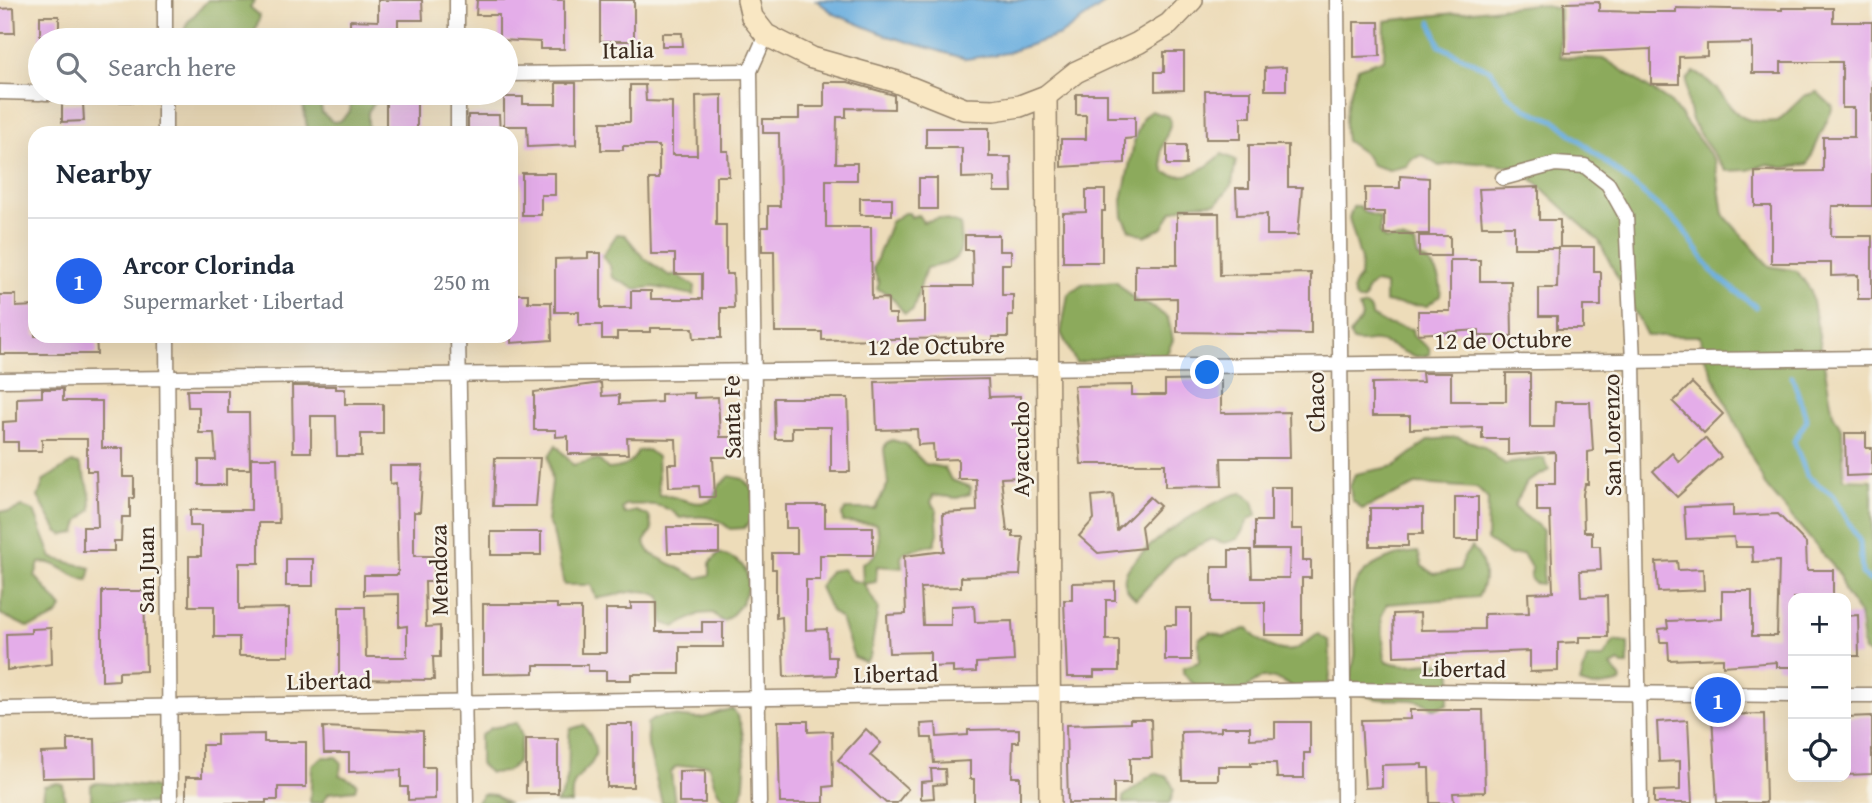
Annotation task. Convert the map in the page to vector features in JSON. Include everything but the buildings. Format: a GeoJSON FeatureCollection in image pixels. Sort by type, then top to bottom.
{"type":"FeatureCollection","features":[{"type":"Feature","properties":{"kind":"street"},"geometry":{"type":"LineString","coordinates":[[165,0],[165,28]]}},
{"type":"Feature","properties":{"kind":"street"},"geometry":{"type":"LineString","coordinates":[[457,0],[457,28]]}},
{"type":"Feature","properties":{"kind":"street"},"geometry":{"type":"LineString","coordinates":[[748,0],[752,17],[766,35],[812,58],[894,81],[964,109],[994,110],[1020,106],[1046,96],[1076,72],[1138,43],[1169,24],[1192,0]]}},
{"type":"Feature","properties":{"kind":"street","name":"Chaco"},"geometry":{"type":"LineString","coordinates":[[1337,0],[1338,364],[1344,803]]}},
{"type":"Feature","properties":{"kind":"street","name":"Santa Fe"},"geometry":{"type":"LineString","coordinates":[[759,803],[750,71],[766,35]]}},
{"type":"Feature","properties":{"kind":"street","name":"Italia"},"geometry":{"type":"LineString","coordinates":[[518,74],[750,71]]}},
{"type":"Feature","properties":{"kind":"street"},"geometry":{"type":"LineString","coordinates":[[0,92],[28,93]]}},
{"type":"Feature","properties":{"kind":"street","name":"Ayacucho"},"geometry":{"type":"LineString","coordinates":[[1046,96],[1051,803]]}},
{"type":"Feature","properties":{"kind":"street"},"geometry":{"type":"LineString","coordinates":[[164,105],[165,126]]}},
{"type":"Feature","properties":{"kind":"street"},"geometry":{"type":"LineString","coordinates":[[458,105],[458,126]]}},
{"type":"Feature","properties":{"kind":"street","name":"San Lorenzo"},"geometry":{"type":"LineString","coordinates":[[1503,178],[1536,167],[1566,163],[1591,169],[1616,195],[1626,216],[1633,361],[1640,803]]}},
{"type":"Feature","properties":{"kind":"street","name":"San Juan"},"geometry":{"type":"LineString","coordinates":[[167,343],[170,803]]}},
{"type":"Feature","properties":{"kind":"street","name":"Mendoza"},"geometry":{"type":"LineString","coordinates":[[458,343],[466,803]]}},
{"type":"Feature","properties":{"kind":"street","name":"12 de Octubre"},"geometry":{"type":"LineString","coordinates":[[0,380],[1872,358]]}},
{"type":"Feature","properties":{"kind":"street","name":"Libertad"},"geometry":{"type":"LineString","coordinates":[[0,709],[1342,690],[1788,695]]}},
{"type":"Feature","properties":{"kind":"street"},"geometry":{"type":"LineString","coordinates":[[1851,695],[1872,695]]}},
{"type":"Feature","properties":{"kind":"green space"},"geometry":{"type":"Polygon","coordinates":[[[208,0],[255,0],[250,7],[260,16],[256,28],[185,28],[208,0]]]}},
{"type":"Feature","properties":{"kind":"green space"},"geometry":{"type":"Polygon","coordinates":[[[1535,4],[1560,9],[1560,57],[1605,59],[1671,103],[1715,161],[1723,214],[1769,266],[1797,271],[1811,291],[1833,414],[1842,430],[1844,479],[1872,480],[1872,656],[1864,651],[1859,613],[1851,602],[1851,593],[1845,593],[1838,572],[1765,485],[1702,352],[1700,336],[1647,336],[1599,241],[1519,167],[1466,162],[1439,166],[1422,155],[1412,159],[1407,166],[1389,170],[1372,165],[1365,154],[1346,141],[1346,113],[1358,68],[1384,59],[1385,21],[1535,4]]]}},
{"type":"Feature","properties":{"kind":"green space"},"geometry":{"type":"Polygon","coordinates":[[[1694,72],[1708,81],[1738,114],[1760,122],[1778,121],[1804,96],[1817,92],[1833,107],[1808,164],[1784,168],[1768,164],[1748,170],[1726,171],[1692,120],[1687,80],[1694,72]]]}},
{"type":"Feature","properties":{"kind":"green space"},"geometry":{"type":"Polygon","coordinates":[[[303,105],[321,105],[322,113],[333,122],[340,121],[350,112],[350,105],[372,105],[368,112],[368,126],[307,126],[303,105]]]}},
{"type":"Feature","properties":{"kind":"green space"},"geometry":{"type":"Polygon","coordinates":[[[1151,111],[1169,117],[1171,122],[1161,151],[1164,172],[1188,175],[1209,165],[1222,154],[1236,160],[1232,184],[1217,203],[1192,204],[1172,211],[1163,228],[1145,236],[1130,230],[1123,217],[1122,200],[1135,138],[1143,117],[1151,111]]]}},
{"type":"Feature","properties":{"kind":"green space"},"geometry":{"type":"Polygon","coordinates":[[[1360,206],[1363,212],[1380,217],[1380,234],[1385,239],[1402,239],[1415,244],[1418,257],[1429,263],[1436,273],[1440,296],[1427,306],[1385,302],[1385,285],[1375,283],[1367,288],[1364,300],[1358,301],[1353,289],[1360,277],[1361,260],[1349,218],[1353,207],[1360,206]]]}},
{"type":"Feature","properties":{"kind":"green space"},"geometry":{"type":"Polygon","coordinates":[[[904,213],[909,213],[911,217],[918,215],[923,222],[939,218],[960,224],[961,235],[960,251],[952,261],[926,268],[913,310],[905,314],[889,294],[877,289],[879,283],[873,269],[891,222],[904,213]]]}},
{"type":"Feature","properties":{"kind":"green space"},"geometry":{"type":"Polygon","coordinates":[[[617,234],[625,235],[644,258],[670,276],[675,274],[695,286],[694,295],[654,287],[635,289],[612,277],[610,266],[603,255],[617,234]]]}},
{"type":"Feature","properties":{"kind":"green space"},"geometry":{"type":"Polygon","coordinates":[[[1116,281],[1137,302],[1150,305],[1168,318],[1173,340],[1166,356],[1134,352],[1076,363],[1061,333],[1068,294],[1082,284],[1116,281]]]}},
{"type":"Feature","properties":{"kind":"green space"},"geometry":{"type":"Polygon","coordinates":[[[1366,306],[1371,310],[1372,316],[1386,324],[1412,329],[1413,336],[1429,348],[1430,354],[1409,355],[1383,342],[1353,341],[1350,335],[1362,317],[1359,308],[1366,306]]]}},
{"type":"Feature","properties":{"kind":"green space"},"geometry":{"type":"Polygon","coordinates":[[[1457,437],[1483,446],[1505,464],[1544,458],[1549,470],[1527,482],[1514,506],[1543,531],[1542,584],[1534,583],[1530,578],[1532,569],[1523,554],[1509,555],[1487,540],[1488,499],[1477,488],[1418,484],[1362,509],[1352,500],[1350,487],[1355,474],[1395,466],[1429,440],[1457,437]]]}},
{"type":"Feature","properties":{"kind":"green space"},"geometry":{"type":"Polygon","coordinates":[[[892,440],[906,444],[925,464],[945,468],[951,480],[971,487],[970,494],[957,498],[933,495],[931,503],[936,508],[938,533],[935,544],[905,552],[901,557],[902,568],[877,566],[876,582],[864,584],[878,608],[870,657],[865,662],[854,657],[841,619],[831,611],[820,587],[830,571],[843,569],[851,580],[863,583],[862,563],[869,560],[878,548],[877,524],[843,522],[842,515],[846,509],[875,509],[888,484],[884,449],[886,443],[892,440]]]}},
{"type":"Feature","properties":{"kind":"green space"},"geometry":{"type":"Polygon","coordinates":[[[556,445],[573,465],[598,459],[608,469],[626,465],[638,451],[648,450],[657,457],[659,495],[691,502],[711,501],[720,485],[730,476],[743,479],[753,490],[754,519],[744,528],[730,529],[706,517],[680,518],[668,509],[655,505],[625,505],[622,509],[625,514],[636,511],[649,516],[652,530],[644,542],[651,554],[698,578],[710,575],[710,563],[719,553],[740,563],[745,570],[747,587],[741,603],[730,617],[723,622],[713,613],[699,614],[675,627],[663,623],[661,597],[653,593],[637,591],[596,598],[591,585],[564,585],[553,532],[547,521],[552,482],[549,456],[556,445]]]}},
{"type":"Feature","properties":{"kind":"green space"},"geometry":{"type":"Polygon","coordinates":[[[72,463],[79,464],[84,474],[91,510],[79,521],[76,533],[63,535],[57,531],[38,497],[44,480],[72,463]]]}},
{"type":"Feature","properties":{"kind":"green space"},"geometry":{"type":"Polygon","coordinates":[[[1242,493],[1253,501],[1257,515],[1249,519],[1238,539],[1225,543],[1211,539],[1175,557],[1136,599],[1131,594],[1126,587],[1125,576],[1142,553],[1158,539],[1214,503],[1242,493]]]}},
{"type":"Feature","properties":{"kind":"green space"},"geometry":{"type":"Polygon","coordinates":[[[22,507],[34,511],[52,558],[91,568],[88,580],[58,566],[39,563],[35,576],[62,608],[52,618],[27,627],[0,614],[3,590],[0,511],[9,512],[22,507]]]}},
{"type":"Feature","properties":{"kind":"green space"},"geometry":{"type":"Polygon","coordinates":[[[1472,547],[1483,564],[1484,571],[1478,597],[1387,604],[1381,617],[1385,660],[1400,665],[1450,664],[1452,677],[1447,704],[1434,709],[1413,700],[1380,699],[1359,692],[1349,682],[1355,655],[1352,596],[1358,580],[1381,562],[1418,552],[1422,566],[1434,574],[1460,570],[1464,557],[1472,547]]]}},
{"type":"Feature","properties":{"kind":"green space"},"geometry":{"type":"Polygon","coordinates":[[[1248,628],[1261,641],[1280,650],[1296,649],[1318,634],[1329,641],[1329,681],[1321,696],[1313,699],[1301,696],[1286,683],[1263,677],[1229,699],[1222,698],[1203,691],[1183,673],[1184,667],[1199,662],[1199,638],[1211,632],[1224,637],[1248,628]]]}},
{"type":"Feature","properties":{"kind":"green space"},"geometry":{"type":"Polygon","coordinates":[[[1614,641],[1628,643],[1628,665],[1619,662],[1611,666],[1621,679],[1620,683],[1593,687],[1580,683],[1587,658],[1603,658],[1614,641]]]}},
{"type":"Feature","properties":{"kind":"green space"},"geometry":{"type":"Polygon","coordinates":[[[732,709],[741,726],[743,738],[745,764],[742,797],[731,803],[720,794],[708,764],[675,767],[671,773],[675,803],[662,803],[648,746],[647,724],[660,717],[701,718],[732,709]]]}},
{"type":"Feature","properties":{"kind":"green space"},"geometry":{"type":"Polygon","coordinates":[[[517,723],[522,737],[517,763],[505,772],[490,773],[480,764],[480,736],[491,728],[517,723]]]}},
{"type":"Feature","properties":{"kind":"green space"},"geometry":{"type":"Polygon","coordinates":[[[584,725],[593,741],[593,760],[576,780],[572,790],[572,803],[556,803],[562,795],[567,777],[570,729],[584,725]]]}},
{"type":"Feature","properties":{"kind":"green space"},"geometry":{"type":"Polygon","coordinates":[[[323,757],[336,757],[341,762],[340,775],[357,783],[355,790],[329,793],[322,803],[310,803],[312,765],[323,757]]]}},
{"type":"Feature","properties":{"kind":"green space"},"geometry":{"type":"Polygon","coordinates":[[[1154,773],[1168,777],[1174,789],[1170,803],[1123,803],[1123,797],[1154,773]]]}},
{"type":"Feature","properties":{"kind":"green space"},"geometry":{"type":"Polygon","coordinates":[[[57,783],[63,785],[65,803],[43,803],[44,786],[57,783]]]}},
{"type":"Feature","properties":{"kind":"green space"},"geometry":{"type":"Polygon","coordinates":[[[97,783],[152,787],[159,790],[162,803],[91,803],[91,785],[97,783]]]}},
{"type":"Feature","properties":{"kind":"green space"},"geometry":{"type":"Polygon","coordinates":[[[483,794],[495,795],[507,803],[476,803],[483,794]]]}},
{"type":"Feature","properties":{"kind":"water"},"geometry":{"type":"Polygon","coordinates":[[[816,0],[1110,0],[1060,35],[1006,53],[966,59],[888,36],[834,14],[816,0]]]}},
{"type":"Feature","properties":{"kind":"waterway"},"geometry":{"type":"LineString","coordinates":[[1431,22],[1440,46],[1491,71],[1508,95],[1528,110],[1556,121],[1681,226],[1713,273],[1756,307]]}},
{"type":"Feature","properties":{"kind":"waterway"},"geometry":{"type":"LineString","coordinates":[[1792,376],[1807,420],[1794,441],[1807,476],[1834,496],[1860,542],[1862,574],[1872,582]]}},
{"type":"Feature","properties":{"kind":"place","name":"Arcor Clorinda"},"geometry":{"type":"Point","coordinates":[1718,700]}}]}
